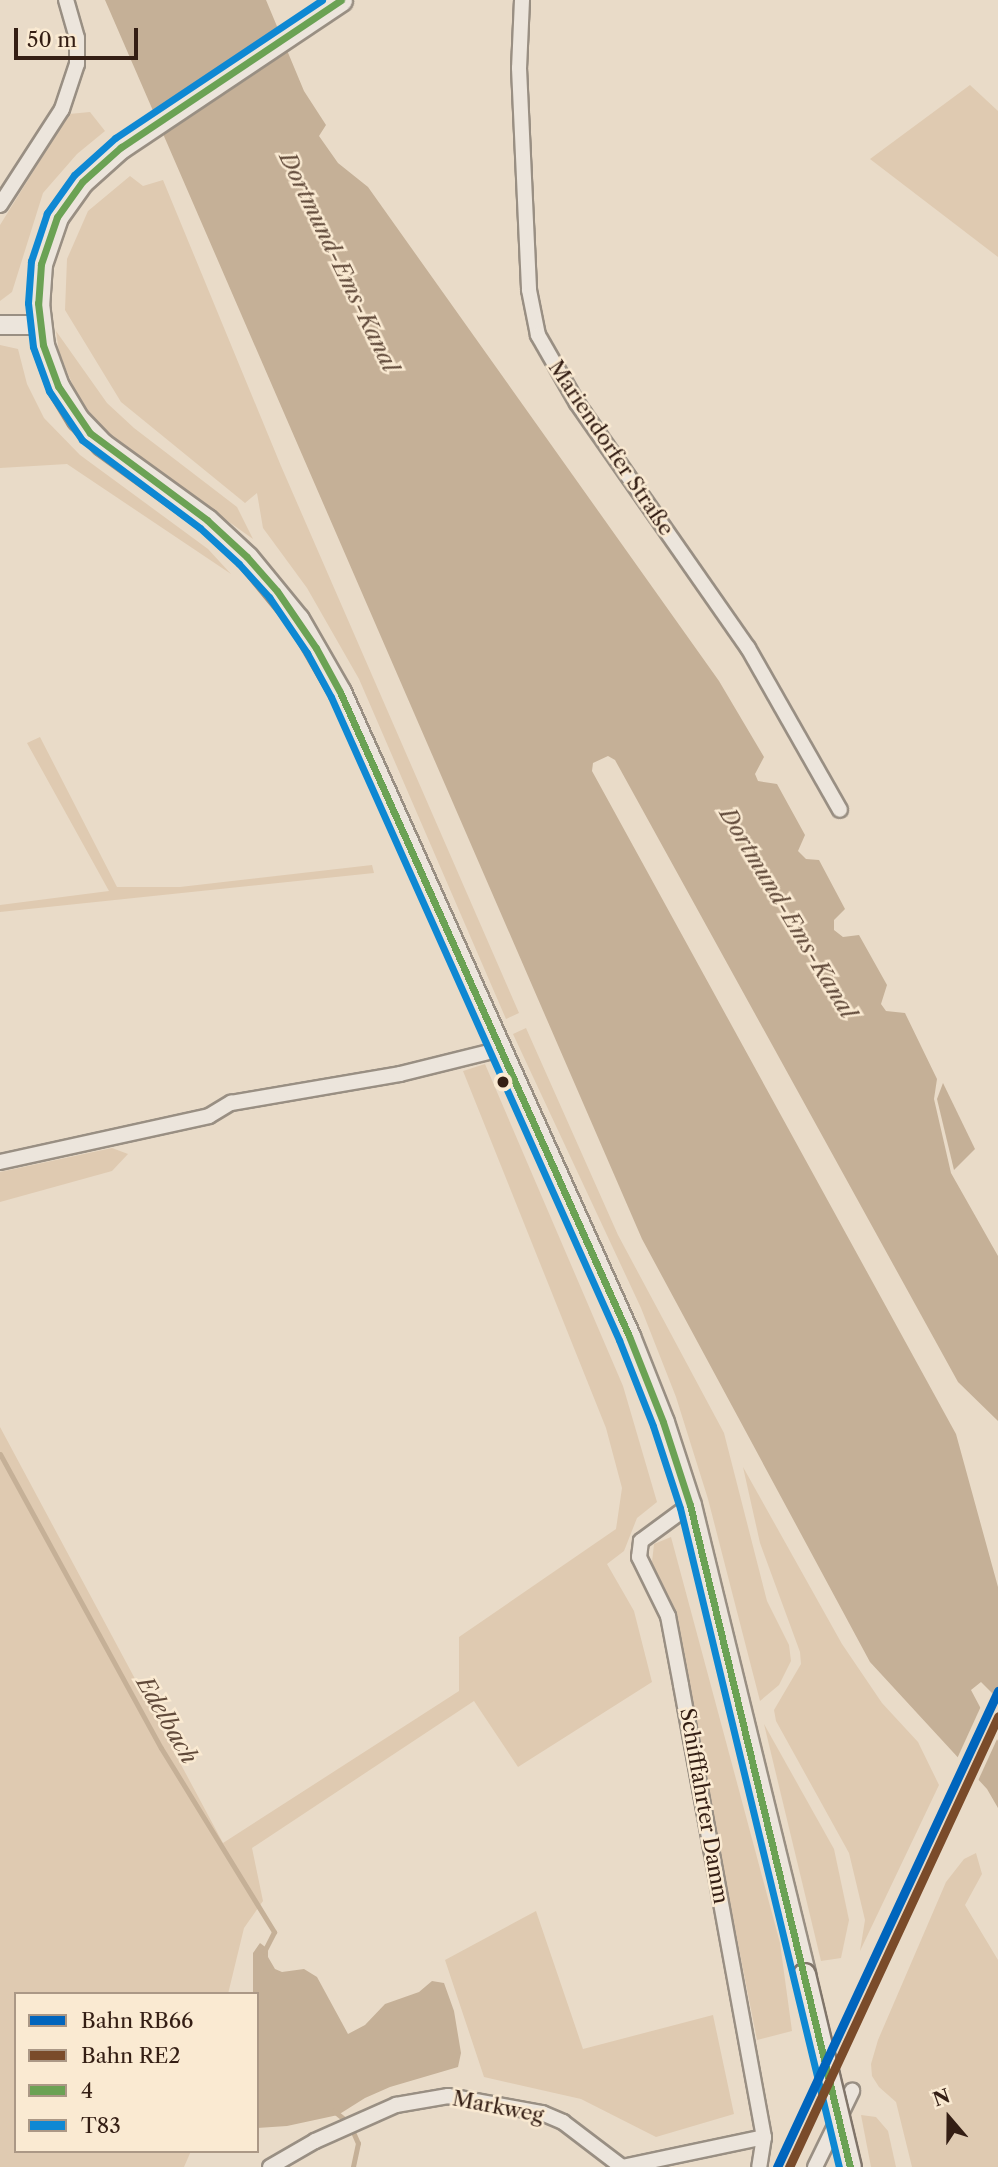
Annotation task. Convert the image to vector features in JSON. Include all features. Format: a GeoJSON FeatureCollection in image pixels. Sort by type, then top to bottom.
{"type":"FeatureCollection","features":[{"type":"Feature","properties":{"kind":"main road"},"geometry":{"type":"LineString","coordinates":[[341,0],[139,135],[92,170],[57,217],[41,264],[39,325],[58,386],[78,419],[102,444],[207,520],[247,557],[277,591],[310,638],[340,692],[640,1364],[690,1505],[850,2167]]}},
{"type":"Feature","properties":{"kind":"street"},"geometry":{"type":"LineString","coordinates":[[0,205],[62,109],[77,64],[77,38],[66,0]]}},
{"type":"Feature","properties":{"kind":"street","name":"Mariendorfer Straße"},"geometry":{"type":"LineString","coordinates":[[522,0],[519,68],[528,276],[538,335],[577,403],[748,648],[841,810]]}},
{"type":"Feature","properties":{"kind":"street"},"geometry":{"type":"LineString","coordinates":[[0,325],[39,325]]}},
{"type":"Feature","properties":{"kind":"street"},"geometry":{"type":"LineString","coordinates":[[0,1162],[209,1116],[231,1103],[400,1074],[501,1049]]}},
{"type":"Feature","properties":{"kind":"street","name":"Schifffahrter Damm"},"geometry":{"type":"LineString","coordinates":[[690,1505],[641,1541],[639,1557],[668,1616],[764,2137],[759,2167]]}},
{"type":"Feature","properties":{"kind":"street"},"geometry":{"type":"LineString","coordinates":[[815,2167],[852,2091]]}},
{"type":"Feature","properties":{"kind":"street","name":"Markweg"},"geometry":{"type":"LineString","coordinates":[[270,2167],[315,2141],[396,2105],[447,2096],[542,2112],[563,2122],[622,2167],[764,2137]]}},
{"type":"Feature","properties":{"kind":"shaded area"},"geometry":{"type":"Polygon","coordinates":[[[970,85],[998,111],[998,257],[870,159],[970,85]]]}},
{"type":"Feature","properties":{"kind":"shaded area"},"geometry":{"type":"Polygon","coordinates":[[[90,112],[105,131],[77,154],[43,193],[12,292],[0,301],[0,225],[69,114],[90,112]]]}},
{"type":"Feature","properties":{"kind":"shaded area"},"geometry":{"type":"Polygon","coordinates":[[[130,176],[143,186],[163,180],[281,466],[519,1013],[506,1019],[359,679],[307,588],[263,528],[257,493],[245,503],[121,402],[65,310],[67,259],[88,211],[130,176]]]}},
{"type":"Feature","properties":{"kind":"shaded area"},"geometry":{"type":"Polygon","coordinates":[[[56,331],[107,403],[134,428],[237,507],[253,539],[118,443],[96,421],[76,393],[59,352],[56,331]]]}},
{"type":"Feature","properties":{"kind":"shaded area"},"geometry":{"type":"Polygon","coordinates":[[[0,345],[18,349],[27,384],[44,418],[80,455],[208,549],[231,574],[67,464],[0,468],[0,345]]]}},
{"type":"Feature","properties":{"kind":"shaded area"},"geometry":{"type":"Polygon","coordinates":[[[40,737],[117,887],[180,887],[372,865],[374,873],[0,912],[0,905],[109,891],[27,743],[40,737]]]}},
{"type":"Feature","properties":{"kind":"shaded area"},"geometry":{"type":"Polygon","coordinates":[[[526,1028],[618,1235],[724,1433],[767,1601],[789,1645],[791,1661],[779,1685],[760,1701],[708,1499],[676,1397],[641,1308],[513,1034],[526,1028]]]}},
{"type":"Feature","properties":{"kind":"shaded area"},"geometry":{"type":"Polygon","coordinates":[[[485,1064],[623,1386],[657,1502],[637,1518],[624,1551],[607,1564],[634,1611],[652,1682],[518,1767],[474,1701],[252,1848],[263,1901],[244,1928],[228,1992],[14,1992],[14,2153],[190,2153],[184,2167],[0,2167],[0,1427],[223,1843],[459,1691],[459,1637],[616,1529],[622,1488],[606,1428],[463,1071],[485,1064]]]}},
{"type":"Feature","properties":{"kind":"shaded area"},"geometry":{"type":"Polygon","coordinates":[[[112,1148],[128,1154],[112,1171],[0,1202],[0,1172],[112,1148]]]}},
{"type":"Feature","properties":{"kind":"shaded area"},"geometry":{"type":"Polygon","coordinates":[[[743,1467],[842,1644],[882,1703],[918,1742],[939,1785],[860,1951],[865,1920],[849,1853],[776,1721],[774,1710],[801,1664],[800,1652],[760,1543],[743,1467]]]}},
{"type":"Feature","properties":{"kind":"shaded area"},"geometry":{"type":"Polygon","coordinates":[[[671,1537],[780,1943],[792,2031],[757,2040],[673,1614],[652,1562],[654,1544],[671,1537]]]}},
{"type":"Feature","properties":{"kind":"shaded area"},"geometry":{"type":"Polygon","coordinates":[[[764,1724],[834,1849],[849,1920],[841,1958],[821,1961],[764,1724]]]}},
{"type":"Feature","properties":{"kind":"shaded area"},"geometry":{"type":"Polygon","coordinates":[[[976,1853],[982,1874],[965,1905],[998,1960],[998,2167],[912,2167],[896,2102],[879,2087],[872,2076],[871,2064],[878,2040],[946,1882],[964,1859],[976,1853]]]}},
{"type":"Feature","properties":{"kind":"shaded area"},"geometry":{"type":"Polygon","coordinates":[[[536,1911],[583,2049],[713,2015],[734,2114],[656,2137],[581,2099],[484,2077],[445,1960],[536,1911]]]}},
{"type":"Feature","properties":{"kind":"shaded area"},"geometry":{"type":"Polygon","coordinates":[[[861,2115],[876,2117],[888,2131],[896,2167],[871,2167],[861,2115]]]}},
{"type":"Feature","properties":{"kind":"water","name":"Dortmund-Ems-Kanal"},"geometry":{"type":"Polygon","coordinates":[[[105,0],[266,0],[304,91],[326,125],[319,136],[338,163],[368,187],[719,681],[764,757],[755,774],[758,781],[777,784],[805,835],[798,851],[806,859],[819,860],[845,909],[834,920],[834,930],[843,937],[859,935],[887,985],[881,1004],[886,1011],[905,1013],[937,1079],[934,1099],[951,1173],[998,1256],[998,1421],[958,1382],[615,760],[608,756],[593,763],[592,771],[956,1434],[998,1587],[998,1699],[981,1682],[971,1690],[998,1741],[998,1808],[987,1789],[870,1662],[642,1239],[105,0]]]}},
{"type":"Feature","properties":{"kind":"water"},"geometry":{"type":"Polygon","coordinates":[[[943,1083],[975,1149],[954,1170],[937,1099],[943,1083]]]}},
{"type":"Feature","properties":{"kind":"water"},"geometry":{"type":"Polygon","coordinates":[[[260,1943],[268,1949],[268,1957],[275,1969],[282,1972],[304,1969],[317,1977],[348,2034],[365,2025],[385,2004],[419,1992],[432,1981],[444,1983],[454,2011],[461,2053],[458,2067],[390,2087],[365,2098],[338,2115],[287,2126],[259,2128],[259,1992],[253,1992],[253,1953],[260,1943]]]}},
{"type":"Feature","properties":{"kind":"pier"},"geometry":{"type":"Polygon","coordinates":[[[982,1704],[998,1737],[977,1783],[956,1761],[982,1704]]]}},
{"type":"Feature","properties":{"kind":"waterway","name":"Edelbach"},"geometry":{"type":"LineString","coordinates":[[0,1454],[161,1748],[274,1932],[264,1952]]}},
{"type":"Feature","properties":{"kind":"waterway","name":"Edelbach"},"geometry":{"type":"LineString","coordinates":[[334,2111],[345,2120]]}},
{"type":"Feature","properties":{"kind":"waterway","name":"Edelbach"},"geometry":{"type":"LineString","coordinates":[[353,2132],[358,2143],[353,2167]]}},
{"type":"Feature","properties":{"kind":"rail line","name":"RB66"},"geometry":{"type":"LineString","coordinates":[[777,2167],[998,1691]]}},
{"type":"Feature","properties":{"kind":"rail line","name":"RE2"},"geometry":{"type":"LineString","coordinates":[[789,2167],[998,1716]]}},
{"type":"Feature","properties":{"kind":"transit line","name":"T83"},"geometry":{"type":"LineString","coordinates":[[322,0],[115,138],[74,175],[47,213],[31,261],[28,303],[33,347],[49,391],[82,440],[200,528],[239,564],[269,597],[307,653],[331,697],[619,1340],[653,1426],[680,1508],[839,2167]]}},
{"type":"Feature","properties":{"kind":"transit line","name":"4"},"geometry":{"type":"LineString","coordinates":[[341,0],[121,147],[82,182],[57,217],[41,264],[38,303],[43,345],[58,386],[90,433],[207,520],[247,557],[277,591],[316,648],[340,692],[629,1336],[663,1422],[690,1505],[850,2167]]}}]}
